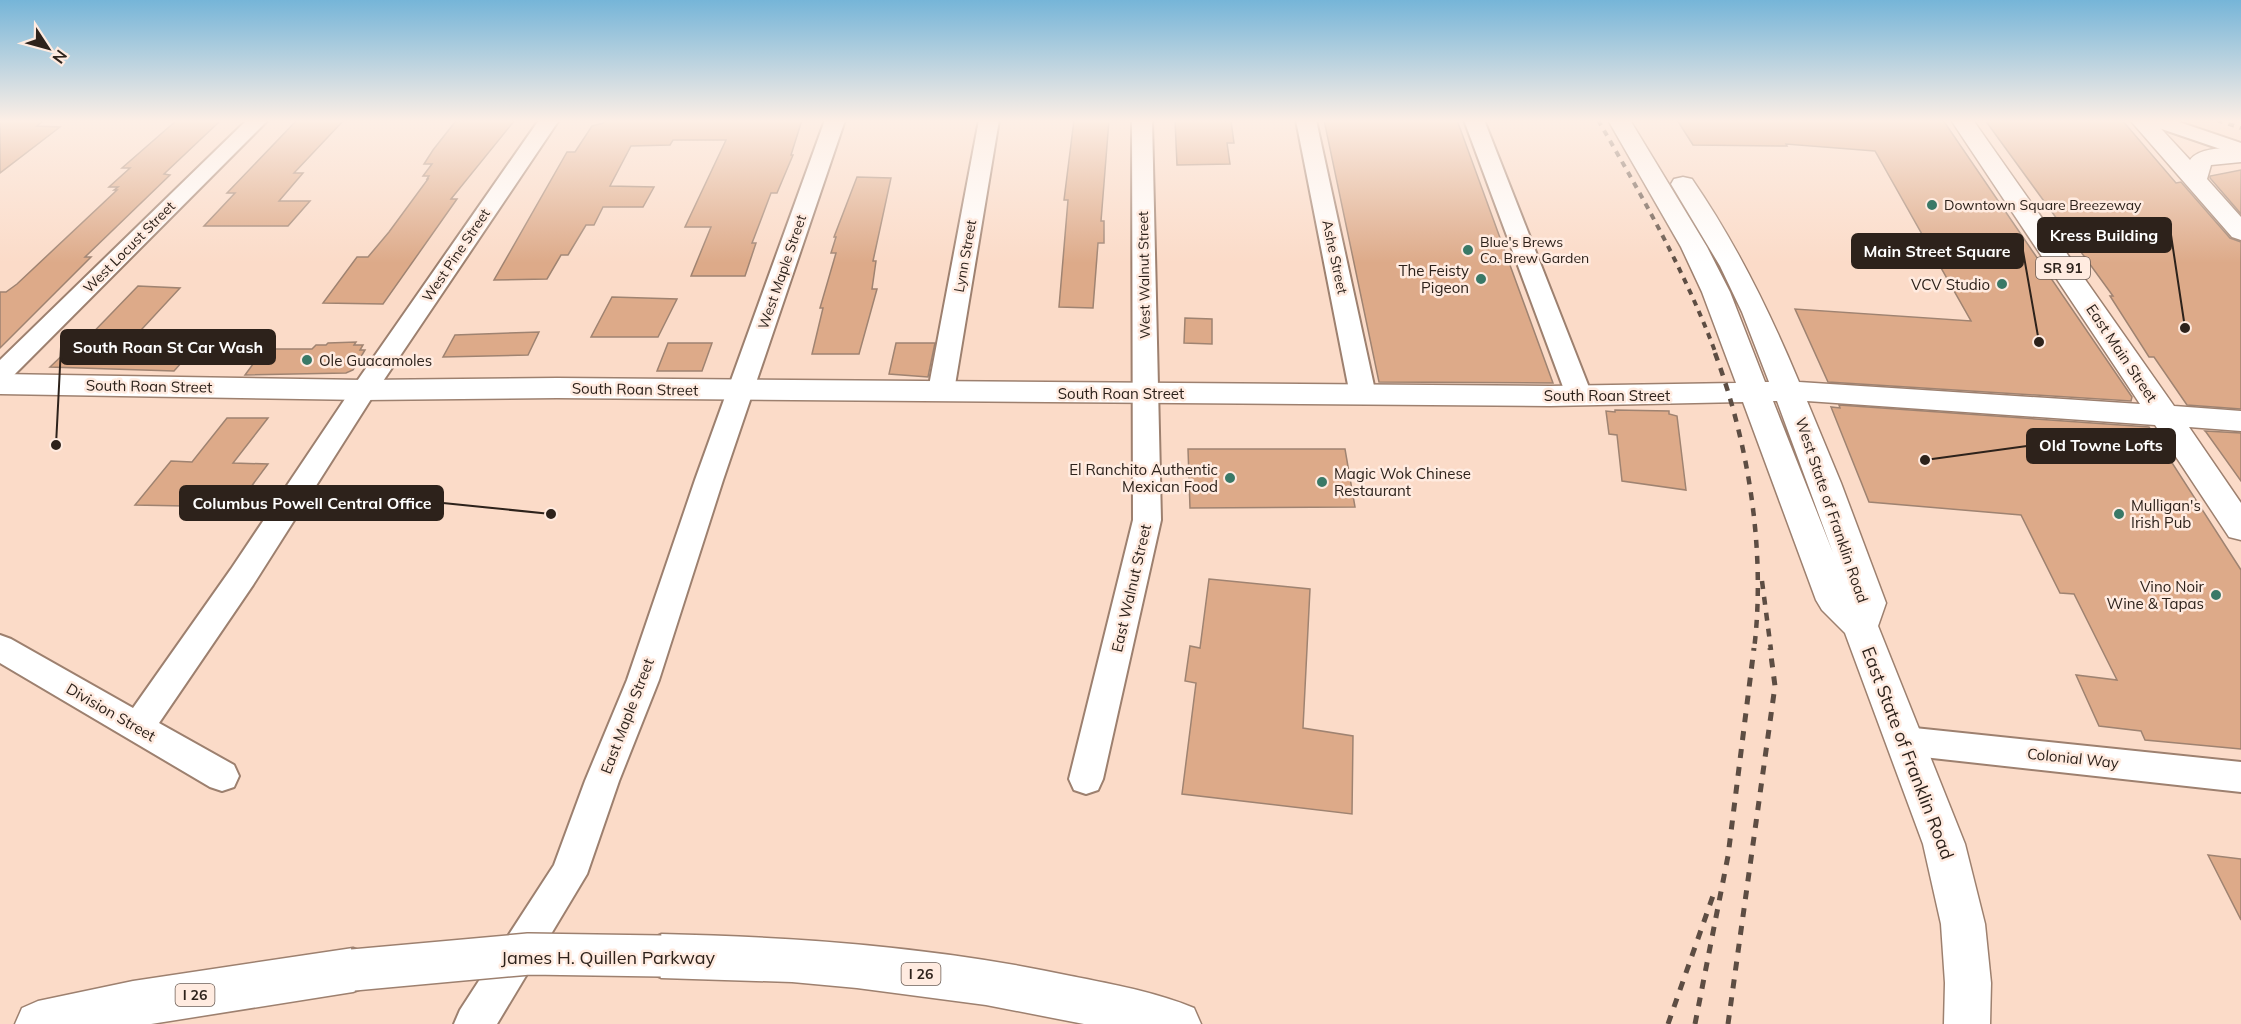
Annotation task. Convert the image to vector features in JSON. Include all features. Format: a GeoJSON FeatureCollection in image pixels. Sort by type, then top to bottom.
{"type":"FeatureCollection","features":[{"type":"Feature","properties":{"kind":"main road","name":"West State of Franklin Road"},"geometry":{"type":"LineString","coordinates":[[1647,168],[1706,268],[1834,600],[1860,626],[1868,603],[1825,483],[1789,392],[1737,273],[1672,168]]}},
{"type":"Feature","properties":{"kind":"main road","name":"East Main Street"},"geometry":{"type":"LineString","coordinates":[[1995,168],[2241,528]]}},
{"type":"Feature","properties":{"kind":"main road"},"geometry":{"type":"LineString","coordinates":[[2183,168],[2241,232]]}},
{"type":"Feature","properties":{"kind":"main road"},"geometry":{"type":"LineString","coordinates":[[2194,180],[2197,168]]}},
{"type":"Feature","properties":{"kind":"main road","name":"South Roan Street"},"geometry":{"type":"LineString","coordinates":[[0,384],[364,390],[741,390],[1579,396],[1831,392],[2241,421]]}},
{"type":"Feature","properties":{"kind":"main road","name":"East State of Franklin Road"},"geometry":{"type":"LineString","coordinates":[[1860,626],[1937,822],[1955,885],[1963,924],[1968,1024]]}},
{"type":"Feature","properties":{"kind":"main road","name":"James H. Quillen Parkway"},"geometry":{"type":"LineString","coordinates":[[38,1024],[133,1004],[353,970],[529,954],[750,956],[879,967],[1121,1009],[1178,1024]]}},
{"type":"Feature","properties":{"kind":"street","name":"West Locust Street"},"geometry":{"type":"LineString","coordinates":[[0,374],[209,168]]}},
{"type":"Feature","properties":{"kind":"street","name":"West Pine Street"},"geometry":{"type":"LineString","coordinates":[[138,728],[242,577],[364,390],[516,168]]}},
{"type":"Feature","properties":{"kind":"street","name":"West Maple Street"},"geometry":{"type":"LineString","coordinates":[[741,390],[818,168]]}},
{"type":"Feature","properties":{"kind":"street","name":"Lynn Street"},"geometry":{"type":"LineString","coordinates":[[941,392],[981,168]]}},
{"type":"Feature","properties":{"kind":"street","name":"West Walnut Street"},"geometry":{"type":"LineString","coordinates":[[1143,168],[1145,393]]}},
{"type":"Feature","properties":{"kind":"street","name":"Ashe Street"},"geometry":{"type":"LineString","coordinates":[[1316,168],[1364,395]]}},
{"type":"Feature","properties":{"kind":"street"},"geometry":{"type":"LineString","coordinates":[[1492,168],[1579,396]]}},
{"type":"Feature","properties":{"kind":"street","name":"East Maple Street"},"geometry":{"type":"LineString","coordinates":[[474,1024],[569,874],[602,781],[644,680],[708,480],[741,390]]}},
{"type":"Feature","properties":{"kind":"street","name":"East Walnut Street"},"geometry":{"type":"LineString","coordinates":[[1086,779],[1147,520],[1145,393]]}},
{"type":"Feature","properties":{"kind":"street","name":"Division Street"},"geometry":{"type":"LineString","coordinates":[[0,648],[222,776]]}},
{"type":"Feature","properties":{"kind":"street","name":"Colonial Way"},"geometry":{"type":"LineString","coordinates":[[1905,741],[2241,777]]}},
{"type":"Feature","properties":{"kind":"building"},"geometry":{"type":"Polygon","coordinates":[[[122,168],[171,168],[164,174],[170,175],[85,257],[91,257],[0,348],[0,292],[6,292],[17,284],[117,190],[114,190],[118,187],[109,187],[130,168],[122,168]]]}},
{"type":"Feature","properties":{"kind":"building"},"geometry":{"type":"Polygon","coordinates":[[[251,168],[299,168],[294,173],[303,173],[279,201],[310,201],[288,226],[204,226],[235,193],[227,193],[251,168]]]}},
{"type":"Feature","properties":{"kind":"building"},"geometry":{"type":"Polygon","coordinates":[[[429,168],[476,168],[451,199],[457,199],[383,304],[323,303],[357,257],[368,257],[389,232],[429,176],[423,176],[429,168]]]}},
{"type":"Feature","properties":{"kind":"building"},"geometry":{"type":"Polygon","coordinates":[[[558,168],[620,168],[610,186],[654,187],[643,207],[603,207],[594,225],[586,225],[568,255],[561,255],[547,279],[494,280],[558,168]]]}},
{"type":"Feature","properties":{"kind":"building"},"geometry":{"type":"Polygon","coordinates":[[[713,168],[788,168],[777,193],[771,193],[752,243],[756,243],[745,276],[691,276],[711,227],[685,227],[713,168]]]}},
{"type":"Feature","properties":{"kind":"building"},"geometry":{"type":"Polygon","coordinates":[[[1068,168],[1105,168],[1101,221],[1104,221],[1104,243],[1098,243],[1093,308],[1059,307],[1068,200],[1064,200],[1068,168]]]}},
{"type":"Feature","properties":{"kind":"building"},"geometry":{"type":"Polygon","coordinates":[[[1334,168],[1474,168],[1553,383],[1379,382],[1334,168]]]}},
{"type":"Feature","properties":{"kind":"building"},"geometry":{"type":"Polygon","coordinates":[[[1884,168],[1976,168],[2132,397],[2131,401],[1828,382],[1795,309],[1971,321],[1884,168]]]}},
{"type":"Feature","properties":{"kind":"building"},"geometry":{"type":"Polygon","coordinates":[[[2020,168],[2163,168],[2176,183],[2181,182],[2230,238],[2241,242],[2241,409],[2187,405],[2154,357],[2149,357],[2110,296],[2113,296],[2020,168]]]}},
{"type":"Feature","properties":{"kind":"building"},"geometry":{"type":"Polygon","coordinates":[[[2241,170],[2241,214],[2210,176],[2241,170]]]}},
{"type":"Feature","properties":{"kind":"building"},"geometry":{"type":"Polygon","coordinates":[[[857,177],[891,178],[873,261],[876,261],[872,289],[877,289],[859,354],[812,354],[823,308],[820,308],[836,253],[831,253],[836,237],[834,237],[857,177]]]}},
{"type":"Feature","properties":{"kind":"building"},"geometry":{"type":"Polygon","coordinates":[[[138,286],[180,288],[129,343],[198,344],[174,371],[50,367],[71,347],[79,347],[138,286]]]}},
{"type":"Feature","properties":{"kind":"building"},"geometry":{"type":"Polygon","coordinates":[[[612,297],[677,299],[658,337],[591,337],[612,297]]]}},
{"type":"Feature","properties":{"kind":"building"},"geometry":{"type":"Polygon","coordinates":[[[1185,318],[1212,319],[1212,344],[1184,343],[1185,318]]]}},
{"type":"Feature","properties":{"kind":"building"},"geometry":{"type":"Polygon","coordinates":[[[539,332],[528,355],[443,357],[455,335],[539,332]]]}},
{"type":"Feature","properties":{"kind":"building","name":"Ole Guacamoles"},"geometry":{"type":"Polygon","coordinates":[[[356,342],[354,345],[363,345],[360,350],[365,350],[353,370],[346,373],[245,375],[264,349],[312,349],[316,345],[328,343],[356,342]]]}},
{"type":"Feature","properties":{"kind":"building"},"geometry":{"type":"Polygon","coordinates":[[[668,343],[712,343],[702,371],[657,371],[668,343]]]}},
{"type":"Feature","properties":{"kind":"building"},"geometry":{"type":"Polygon","coordinates":[[[896,343],[935,343],[928,377],[889,374],[896,343]]]}},
{"type":"Feature","properties":{"kind":"building"},"geometry":{"type":"Polygon","coordinates":[[[1839,405],[2149,427],[2241,570],[2241,749],[2145,740],[2141,731],[2099,726],[2076,675],[2117,680],[2074,594],[2060,593],[2021,515],[1869,502],[1831,407],[1840,408],[1839,405]]]}},
{"type":"Feature","properties":{"kind":"building"},"geometry":{"type":"Polygon","coordinates":[[[1615,410],[1669,411],[1669,414],[1677,416],[1686,490],[1622,481],[1617,435],[1609,434],[1606,411],[1615,412],[1615,410]]]}},
{"type":"Feature","properties":{"kind":"building"},"geometry":{"type":"Polygon","coordinates":[[[227,418],[268,418],[233,463],[268,464],[236,507],[135,505],[171,461],[192,462],[227,418]]]}},
{"type":"Feature","properties":{"kind":"building"},"geometry":{"type":"Polygon","coordinates":[[[2206,432],[2241,433],[2241,481],[2206,432]]]}},
{"type":"Feature","properties":{"kind":"building"},"geometry":{"type":"Polygon","coordinates":[[[1188,449],[1345,449],[1355,507],[1190,508],[1188,449]]]}},
{"type":"Feature","properties":{"kind":"building"},"geometry":{"type":"Polygon","coordinates":[[[1209,579],[1310,589],[1303,728],[1353,736],[1352,814],[1182,794],[1196,683],[1185,681],[1190,646],[1200,648],[1209,579]]]}},
{"type":"Feature","properties":{"kind":"building"},"geometry":{"type":"Polygon","coordinates":[[[2208,855],[2241,859],[2241,920],[2208,855]]]}},
{"type":"Feature","properties":{"kind":"railway"},"geometry":{"type":"LineString","coordinates":[[1625,168],[1677,264],[1716,354]]}},
{"type":"Feature","properties":{"kind":"railway"},"geometry":{"type":"LineString","coordinates":[[1715,353],[1737,424],[1752,499],[1758,575],[1754,650]]}},
{"type":"Feature","properties":{"kind":"railway"},"geometry":{"type":"LineString","coordinates":[[1762,581],[1771,650]]}},
{"type":"Feature","properties":{"kind":"railway"},"geometry":{"type":"LineString","coordinates":[[1695,1024],[1728,856],[1754,648]]}},
{"type":"Feature","properties":{"kind":"railway"},"geometry":{"type":"LineString","coordinates":[[1728,1024],[1775,686],[1770,648]]}},
{"type":"Feature","properties":{"kind":"railway"},"geometry":{"type":"LineString","coordinates":[[1668,1024],[1715,890]]}},
{"type":"Feature","properties":{"kind":"place","name":"Downtown Square Breezeway"},"geometry":{"type":"Point","coordinates":[1932,205]}},
{"type":"Feature","properties":{"kind":"place","name":"Blue's Brews Co. Brew Garden"},"geometry":{"type":"Point","coordinates":[1468,250]}},
{"type":"Feature","properties":{"kind":"place","name":"The Feisty Pigeon"},"geometry":{"type":"Point","coordinates":[1481,279]}},
{"type":"Feature","properties":{"kind":"place","name":"VCV Studio"},"geometry":{"type":"Point","coordinates":[2002,284]}},
{"type":"Feature","properties":{"kind":"place","name":"Kress Building"},"geometry":{"type":"Point","coordinates":[2185,328]}},
{"type":"Feature","properties":{"kind":"place","name":"Main Street Square"},"geometry":{"type":"Point","coordinates":[2039,342]}},
{"type":"Feature","properties":{"kind":"place","name":"Ole Guacamoles"},"geometry":{"type":"Point","coordinates":[307,360]}},
{"type":"Feature","properties":{"kind":"place","name":"South Roan St Car Wash"},"geometry":{"type":"Point","coordinates":[56,445]}},
{"type":"Feature","properties":{"kind":"place","name":"Old Towne Lofts"},"geometry":{"type":"Point","coordinates":[1925,460]}},
{"type":"Feature","properties":{"kind":"place","name":"El Ranchito Authentic Mexican Food"},"geometry":{"type":"Point","coordinates":[1230,478]}},
{"type":"Feature","properties":{"kind":"place","name":"Magic Wok Chinese Restaurant"},"geometry":{"type":"Point","coordinates":[1322,482]}},
{"type":"Feature","properties":{"kind":"place","name":"Columbus Powell Central Office"},"geometry":{"type":"Point","coordinates":[551,514]}},
{"type":"Feature","properties":{"kind":"place","name":"Mulligan's Irish Pub"},"geometry":{"type":"Point","coordinates":[2119,514]}},
{"type":"Feature","properties":{"kind":"place","name":"Vino Noir Wine & Tapas"},"geometry":{"type":"Point","coordinates":[2216,595]}}]}
